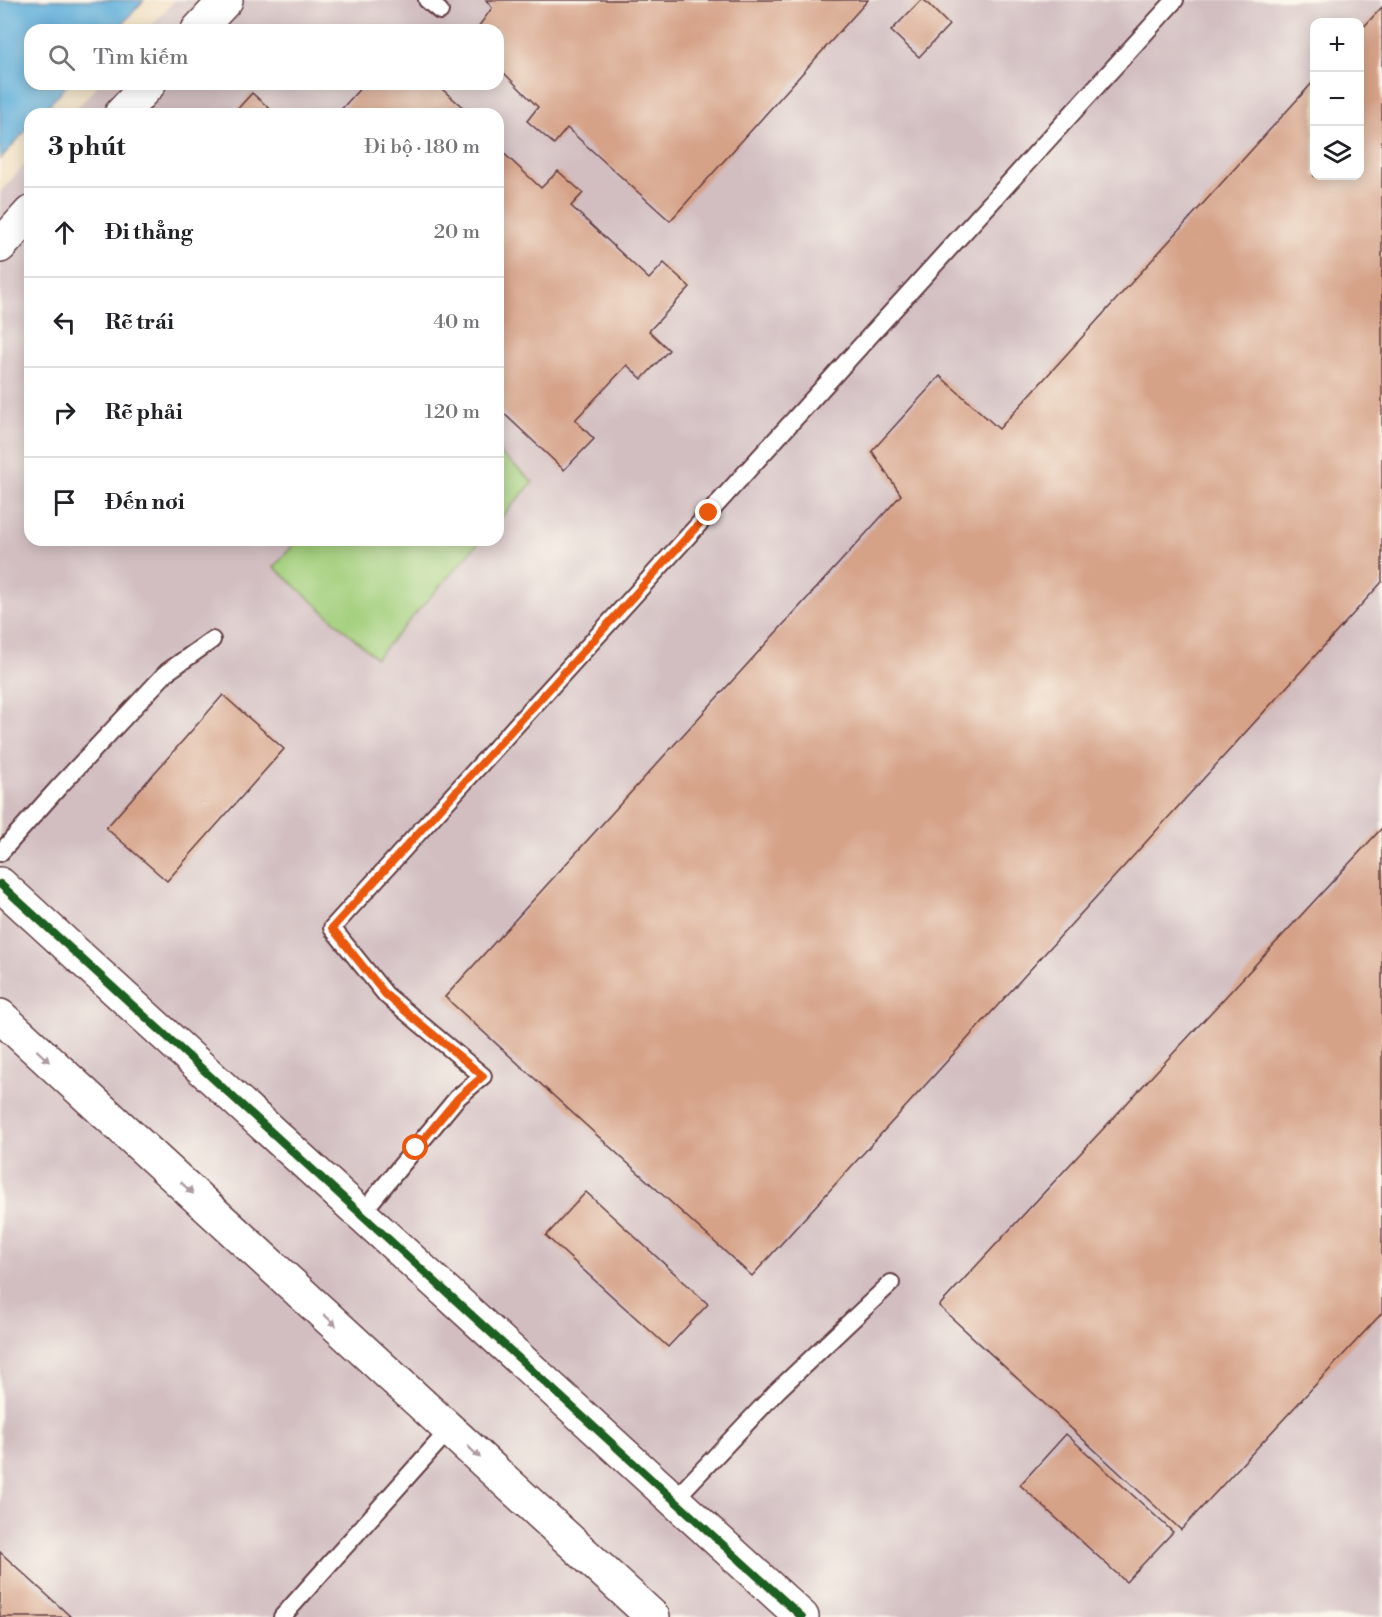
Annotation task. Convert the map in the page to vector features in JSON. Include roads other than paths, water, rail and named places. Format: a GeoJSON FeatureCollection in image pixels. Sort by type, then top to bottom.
{"type":"FeatureCollection","features":[{"type":"Feature","properties":{"kind":"street"},"geometry":{"type":"LineString","coordinates":[[204,24],[226,0]]}},
{"type":"Feature","properties":{"kind":"street"},"geometry":{"type":"LineString","coordinates":[[127,108],[143,90]]}},
{"type":"Feature","properties":{"kind":"street"},"geometry":{"type":"LineString","coordinates":[[0,246],[24,220]]}},
{"type":"Feature","properties":{"kind":"street"},"geometry":{"type":"LineString","coordinates":[[0,884],[798,1616]]}},
{"type":"Feature","properties":{"kind":"street"},"geometry":{"type":"LineString","coordinates":[[0,1016],[653,1617]]}},
{"type":"Feature","properties":{"kind":"lane"},"geometry":{"type":"LineString","coordinates":[[361,1214],[458,1098],[483,1076],[386,995],[332,928],[1175,0]]}},
{"type":"Feature","properties":{"kind":"lane"},"geometry":{"type":"LineString","coordinates":[[0,854],[58,788],[167,672],[212,639]]}},
{"type":"Feature","properties":{"kind":"lane"},"geometry":{"type":"LineString","coordinates":[[674,1500],[778,1390],[891,1284]]}},
{"type":"Feature","properties":{"kind":"lane"},"geometry":{"type":"LineString","coordinates":[[282,1617],[449,1430]]}},
{"type":"Feature","properties":{"kind":"water"},"geometry":{"type":"Polygon","coordinates":[[[0,0],[144,0],[122,24],[24,24],[24,90],[63,90],[46,108],[24,108],[24,133],[0,159],[0,0]]]}}]}
